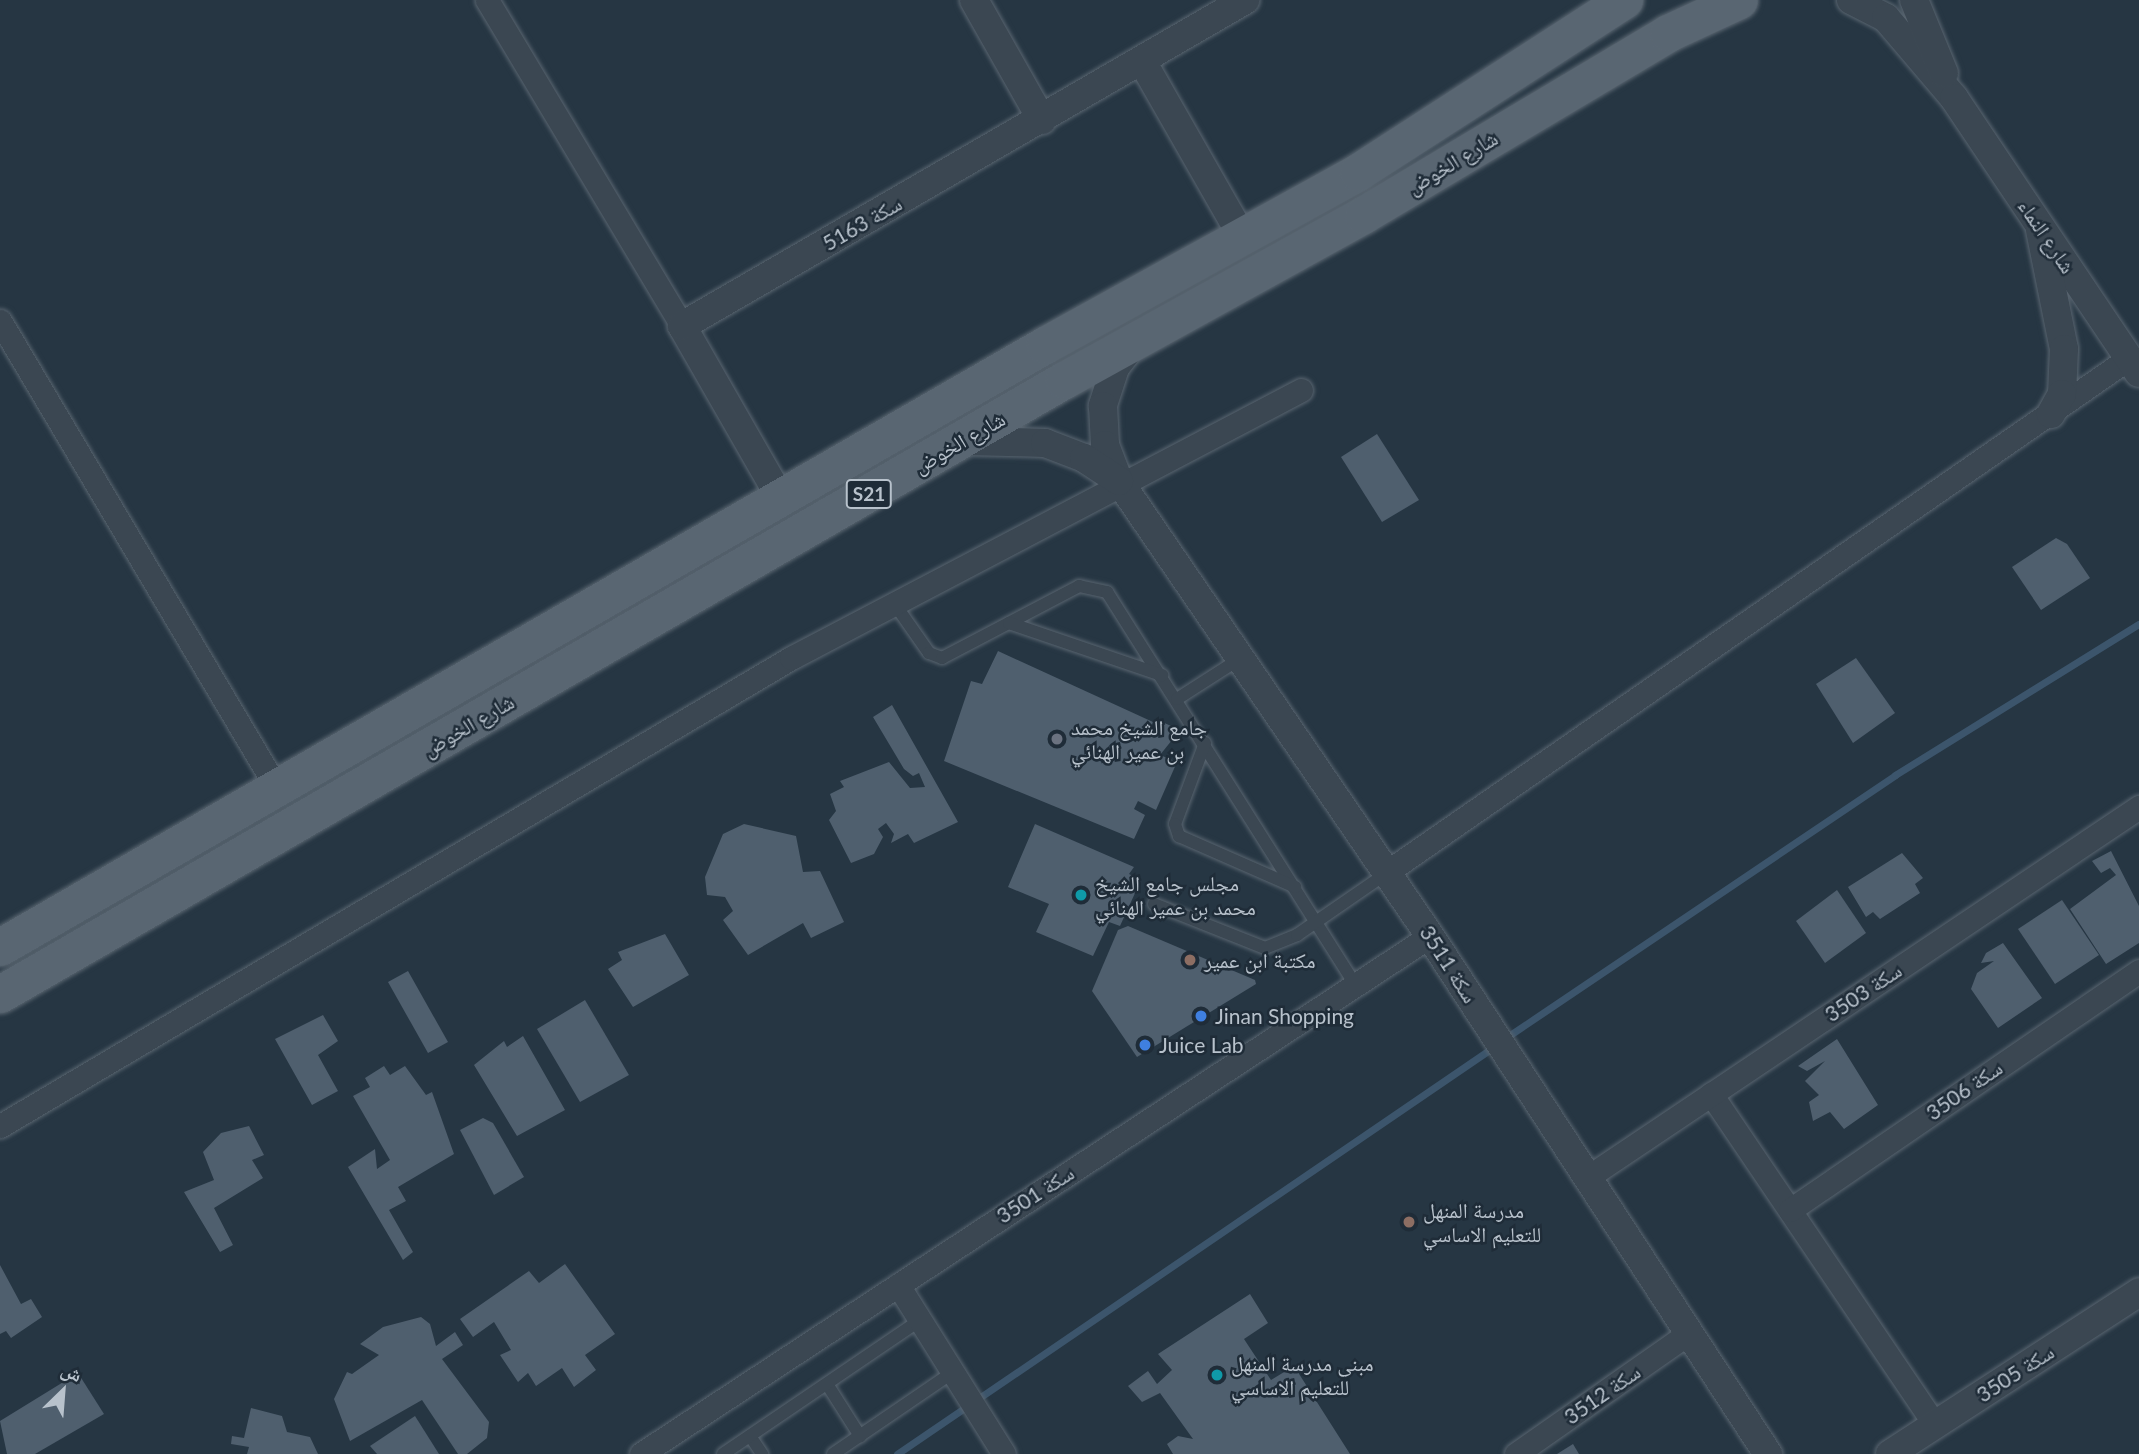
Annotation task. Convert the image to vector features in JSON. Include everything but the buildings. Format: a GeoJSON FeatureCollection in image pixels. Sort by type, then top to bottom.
{"type":"FeatureCollection","features":[{"type":"Feature","properties":{"kind":"main road","name":"شارع الخوض"},"geometry":{"type":"LineString","coordinates":[[0,947],[275,785],[780,496],[1358,172],[1624,0]]}},
{"type":"Feature","properties":{"kind":"main road","name":"شارع الخوض"},"geometry":{"type":"LineString","coordinates":[[0,994],[1139,337],[1363,215],[1668,33],[1739,0]]}},
{"type":"Feature","properties":{"kind":"street"},"geometry":{"type":"LineString","coordinates":[[487,0],[780,496]]}},
{"type":"Feature","properties":{"kind":"street"},"geometry":{"type":"LineString","coordinates":[[975,0],[1042,120]]}},
{"type":"Feature","properties":{"kind":"street","name":"سكة 5163"},"geometry":{"type":"LineString","coordinates":[[682,327],[1245,0]]}},
{"type":"Feature","properties":{"kind":"street"},"geometry":{"type":"LineString","coordinates":[[1852,0],[1886,18],[1954,98]]}},
{"type":"Feature","properties":{"kind":"street"},"geometry":{"type":"LineString","coordinates":[[1914,0],[1954,98]]}},
{"type":"Feature","properties":{"kind":"street"},"geometry":{"type":"LineString","coordinates":[[1142,61],[1242,236]]}},
{"type":"Feature","properties":{"kind":"street","name":"شارع النماء"},"geometry":{"type":"LineString","coordinates":[[1954,98],[2134,366]]}},
{"type":"Feature","properties":{"kind":"street"},"geometry":{"type":"LineString","coordinates":[[2039,224],[2064,349],[2062,394],[2051,414]]}},
{"type":"Feature","properties":{"kind":"street"},"geometry":{"type":"LineString","coordinates":[[0,321],[275,785]]}},
{"type":"Feature","properties":{"kind":"street"},"geometry":{"type":"LineString","coordinates":[[1119,481],[1105,445],[1103,406],[1115,368],[1139,337]]}},
{"type":"Feature","properties":{"kind":"street"},"geometry":{"type":"LineString","coordinates":[[1387,872],[2051,414],[2134,366]]}},
{"type":"Feature","properties":{"kind":"street"},"geometry":{"type":"LineString","coordinates":[[0,1126],[894,603],[1119,481],[1301,390]]}},
{"type":"Feature","properties":{"kind":"street"},"geometry":{"type":"LineString","coordinates":[[960,441],[1003,437],[1045,443],[1119,481]]}},
{"type":"Feature","properties":{"kind":"street","name":"سكة 3511"},"geometry":{"type":"LineString","coordinates":[[1119,481],[1430,936],[1768,1454]]}},
{"type":"Feature","properties":{"kind":"street","name":"سكة 3503"},"geometry":{"type":"LineString","coordinates":[[1588,1177],[2139,807]]}},
{"type":"Feature","properties":{"kind":"street","name":"سكة 3501"},"geometry":{"type":"LineString","coordinates":[[641,1454],[1430,936]]}},
{"type":"Feature","properties":{"kind":"street","name":"سكة 3506"},"geometry":{"type":"LineString","coordinates":[[1790,1210],[2139,971]]}},
{"type":"Feature","properties":{"kind":"street"},"geometry":{"type":"LineString","coordinates":[[1711,1094],[1935,1425]]}},
{"type":"Feature","properties":{"kind":"street"},"geometry":{"type":"LineString","coordinates":[[898,1284],[1004,1454]]}},
{"type":"Feature","properties":{"kind":"street","name":"سكة 3505"},"geometry":{"type":"LineString","coordinates":[[1890,1454],[2139,1292]]}},
{"type":"Feature","properties":{"kind":"street","name":"سكة 3512"},"geometry":{"type":"LineString","coordinates":[[1516,1454],[1689,1333]]}},
{"type":"Feature","properties":{"kind":"lane"},"geometry":{"type":"LineString","coordinates":[[894,603],[929,653],[942,658],[1079,586],[1094,585],[1107,592],[1162,675],[1355,984]]}},
{"type":"Feature","properties":{"kind":"lane"},"geometry":{"type":"LineString","coordinates":[[1009,623],[1162,675]]}},
{"type":"Feature","properties":{"kind":"lane"},"geometry":{"type":"LineString","coordinates":[[1177,699],[1241,658]]}},
{"type":"Feature","properties":{"kind":"lane"},"geometry":{"type":"LineString","coordinates":[[1205,743],[1178,812],[1179,836],[1295,887]]}},
{"type":"Feature","properties":{"kind":"lane"},"geometry":{"type":"LineString","coordinates":[[1154,904],[1254,948],[1276,946],[1316,922],[1387,872]]}},
{"type":"Feature","properties":{"kind":"lane"},"geometry":{"type":"LineString","coordinates":[[723,1454],[920,1320]]}},
{"type":"Feature","properties":{"kind":"lane"},"geometry":{"type":"LineString","coordinates":[[833,1454],[953,1372]]}},
{"type":"Feature","properties":{"kind":"lane"},"geometry":{"type":"LineString","coordinates":[[827,1384],[860,1436]]}},
{"type":"Feature","properties":{"kind":"lane"},"geometry":{"type":"LineString","coordinates":[[750,1436],[762,1454]]}},
{"type":"Feature","properties":{"kind":"waterway"},"geometry":{"type":"LineString","coordinates":[[1504,1039],[1895,775],[2139,624]]}},
{"type":"Feature","properties":{"kind":"waterway"},"geometry":{"type":"LineString","coordinates":[[897,1454],[1495,1046]]}},
{"type":"Feature","properties":{"kind":"place","name":"جامع الشيخ محمد بن عمير الهنائي"},"geometry":{"type":"Point","coordinates":[1057,739]}},
{"type":"Feature","properties":{"kind":"place","name":"مجلس جامع الشيخ محمد بن عمير الهنائي"},"geometry":{"type":"Point","coordinates":[1081,895]}},
{"type":"Feature","properties":{"kind":"place","name":"مكتبة ابن عمير"},"geometry":{"type":"Point","coordinates":[1190,960]}},
{"type":"Feature","properties":{"kind":"place","name":"Jinan Shopping"},"geometry":{"type":"Point","coordinates":[1201,1016]}},
{"type":"Feature","properties":{"kind":"place","name":"Juice Lab"},"geometry":{"type":"Point","coordinates":[1145,1045]}},
{"type":"Feature","properties":{"kind":"place","name":"مدرسة المنهل للتعليم الاساسي"},"geometry":{"type":"Point","coordinates":[1409,1222]}},
{"type":"Feature","properties":{"kind":"place","name":"مبنى مدرسة المنهل للتعليم الاساسي"},"geometry":{"type":"Point","coordinates":[1217,1375]}}]}
